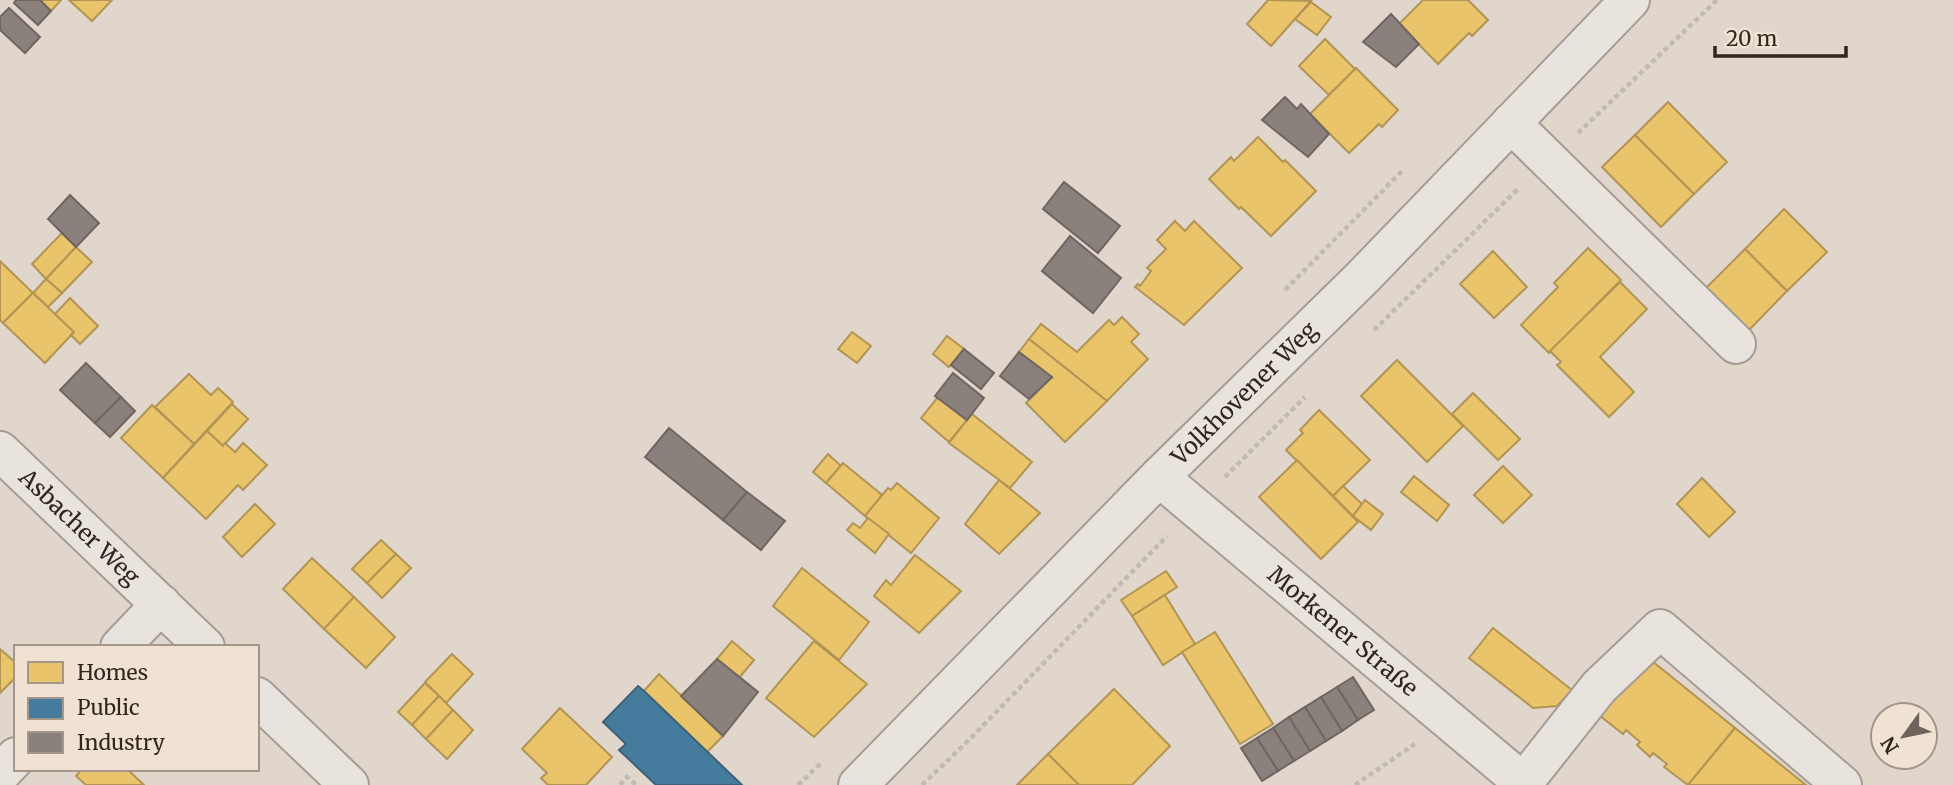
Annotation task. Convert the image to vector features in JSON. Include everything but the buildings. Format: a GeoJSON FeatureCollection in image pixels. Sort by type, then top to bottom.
{"type":"FeatureCollection","features":[{"type":"Feature","properties":{"kind":"street","name":"Volkhovener Weg"},"geometry":{"type":"LineString","coordinates":[[858,785],[1159,477],[1363,277],[1630,0]]}},
{"type":"Feature","properties":{"kind":"street"},"geometry":{"type":"LineString","coordinates":[[1511,123],[1736,344]]}},
{"type":"Feature","properties":{"kind":"street","name":"Asbacher Weg"},"geometry":{"type":"LineString","coordinates":[[0,451],[203,645]]}},
{"type":"Feature","properties":{"kind":"street","name":"Morkener Straße"},"geometry":{"type":"LineString","coordinates":[[1159,477],[1525,784]]}},
{"type":"Feature","properties":{"kind":"street","name":"Asbacher Weg"},"geometry":{"type":"LineString","coordinates":[[122,645],[160,604]]}},
{"type":"Feature","properties":{"kind":"street"},"geometry":{"type":"LineString","coordinates":[[1525,784],[1599,687],[1660,629],[1842,785]]}},
{"type":"Feature","properties":{"kind":"street"},"geometry":{"type":"LineString","coordinates":[[259,699],[349,785]]}},
{"type":"Feature","properties":{"kind":"street"},"geometry":{"type":"LineString","coordinates":[[0,774],[14,759]]}},
{"type":"Feature","properties":{"kind":"path"},"geometry":{"type":"LineString","coordinates":[[1370,334],[1717,0]]}},
{"type":"Feature","properties":{"kind":"path"},"geometry":{"type":"LineString","coordinates":[[922,785],[978,732],[1195,507],[1314,389]]}},
{"type":"Feature","properties":{"kind":"path"},"geometry":{"type":"LineString","coordinates":[[1358,784],[1450,721]]}},
{"type":"Feature","properties":{"kind":"path"},"geometry":{"type":"LineString","coordinates":[[620,785],[627,777],[635,785]]}}]}
